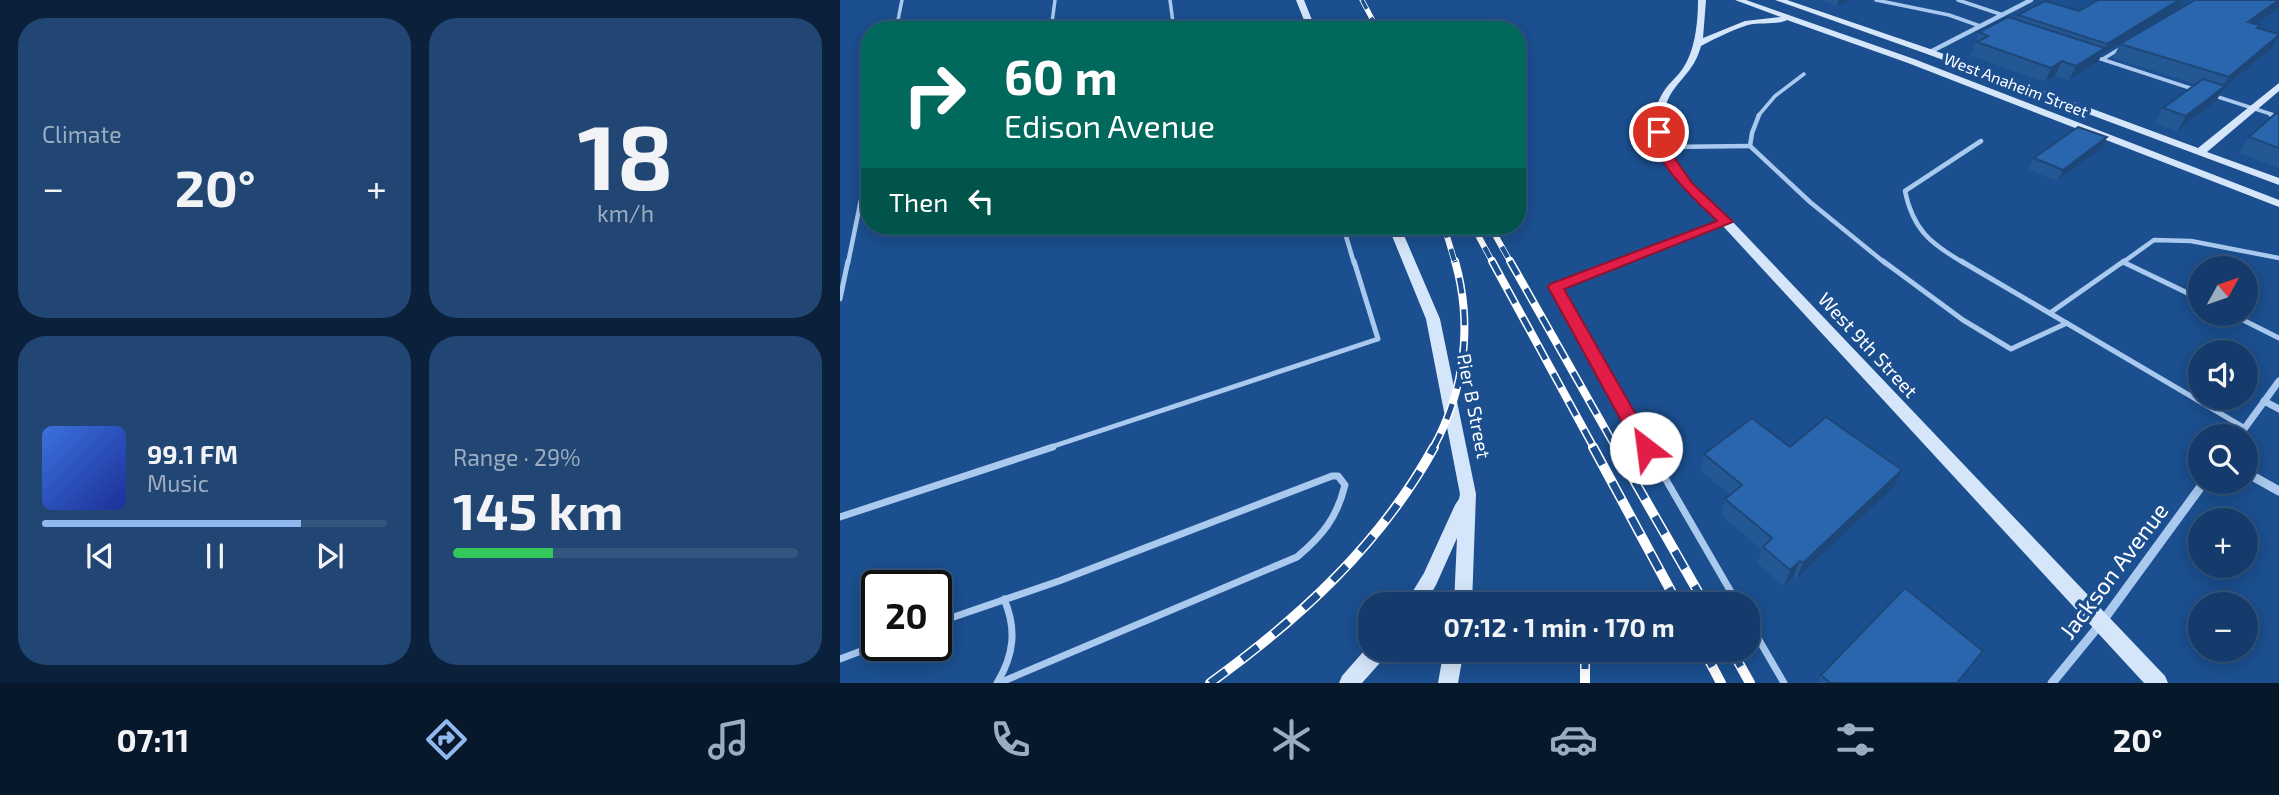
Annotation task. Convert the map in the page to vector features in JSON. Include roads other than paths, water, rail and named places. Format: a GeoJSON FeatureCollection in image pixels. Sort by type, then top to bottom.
{"type":"FeatureCollection","features":[{"type":"Feature","properties":{"kind":"main road"},"geometry":{"type":"LineString","coordinates":[[1300,0],[1308,21]]}},
{"type":"Feature","properties":{"kind":"main road"},"geometry":{"type":"LineString","coordinates":[[1661,147],[1657,118],[1666,94],[1688,67],[1703,21],[1702,0]]}},
{"type":"Feature","properties":{"kind":"main road","name":"West Anaheim Street"},"geometry":{"type":"LineString","coordinates":[[1739,0],[2025,104],[2279,204]]}},
{"type":"Feature","properties":{"kind":"main road","name":"West Anaheim Street"},"geometry":{"type":"LineString","coordinates":[[1779,0],[1930,52],[2279,182]]}},
{"type":"Feature","properties":{"kind":"main road"},"geometry":{"type":"LineString","coordinates":[[1695,46],[1742,24],[1768,19],[1802,22]]}},
{"type":"Feature","properties":{"kind":"main road"},"geometry":{"type":"LineString","coordinates":[[2200,152],[2279,86]]}},
{"type":"Feature","properties":{"kind":"main road","name":"West 9th Street"},"geometry":{"type":"LineString","coordinates":[[1661,147],[1687,186],[1726,222],[2158,683]]}},
{"type":"Feature","properties":{"kind":"main road","name":"Pier B Street"},"geometry":{"type":"LineString","coordinates":[[1398,235],[1433,319],[1468,494],[1464,592]]}},
{"type":"Feature","properties":{"kind":"main road"},"geometry":{"type":"LineString","coordinates":[[1422,592],[1468,494]]}},
{"type":"Feature","properties":{"kind":"main road"},"geometry":{"type":"LineString","coordinates":[[1349,683],[1368,662]]}},
{"type":"Feature","properties":{"kind":"main road"},"geometry":{"type":"LineString","coordinates":[[1448,683],[1452,662]]}},
{"type":"Feature","properties":{"kind":"street"},"geometry":{"type":"LineString","coordinates":[[1930,52],[2031,0]]}},
{"type":"Feature","properties":{"kind":"street"},"geometry":{"type":"LineString","coordinates":[[2248,424],[2279,381]]}},
{"type":"Feature","properties":{"kind":"street"},"geometry":{"type":"LineString","coordinates":[[2264,401],[2279,409]]}},
{"type":"Feature","properties":{"kind":"street"},"geometry":{"type":"LineString","coordinates":[[2258,479],[2279,491]]}},
{"type":"Feature","properties":{"kind":"street","name":"Jackson Avenue"},"geometry":{"type":"LineString","coordinates":[[2052,683],[2102,622],[2196,494]]}},
{"type":"Feature","properties":{"kind":"lane"},"geometry":{"type":"LineString","coordinates":[[898,21],[902,0]]}},
{"type":"Feature","properties":{"kind":"lane"},"geometry":{"type":"LineString","coordinates":[[1052,21],[1055,0]]}},
{"type":"Feature","properties":{"kind":"lane"},"geometry":{"type":"LineString","coordinates":[[1170,0],[1173,21]]}},
{"type":"Feature","properties":{"kind":"lane"},"geometry":{"type":"LineString","coordinates":[[1876,0],[1949,15],[1980,26]]}},
{"type":"Feature","properties":{"kind":"lane"},"geometry":{"type":"LineString","coordinates":[[1958,0],[2003,15]]}},
{"type":"Feature","properties":{"kind":"lane"},"geometry":{"type":"LineString","coordinates":[[1989,22],[2002,26]]}},
{"type":"Feature","properties":{"kind":"lane"},"geometry":{"type":"LineString","coordinates":[[2103,59],[2127,44]]}},
{"type":"Feature","properties":{"kind":"lane"},"geometry":{"type":"LineString","coordinates":[[2090,55],[2279,117]]}},
{"type":"Feature","properties":{"kind":"lane"},"geometry":{"type":"LineString","coordinates":[[1749,146],[1750,128],[1772,97],[1804,74]]}},
{"type":"Feature","properties":{"kind":"lane"},"geometry":{"type":"LineString","coordinates":[[1981,141],[1905,191],[1909,210],[1932,244],[2238,424]]}},
{"type":"Feature","properties":{"kind":"lane"},"geometry":{"type":"LineString","coordinates":[[1661,147],[1749,146],[1800,195],[1849,236],[1984,336],[2011,349],[2067,323]]}},
{"type":"Feature","properties":{"kind":"lane"},"geometry":{"type":"LineString","coordinates":[[840,299],[843,273],[861,195]]}},
{"type":"Feature","properties":{"kind":"lane"},"geometry":{"type":"LineString","coordinates":[[1726,222],[1555,287],[1731,592]]}},
{"type":"Feature","properties":{"kind":"lane"},"geometry":{"type":"LineString","coordinates":[[840,517],[1378,339],[1346,235]]}},
{"type":"Feature","properties":{"kind":"lane"},"geometry":{"type":"LineString","coordinates":[[2050,313],[2154,240],[2191,241],[2279,258]]}},
{"type":"Feature","properties":{"kind":"lane"},"geometry":{"type":"LineString","coordinates":[[2123,262],[2188,293]]}},
{"type":"Feature","properties":{"kind":"lane"},"geometry":{"type":"LineString","coordinates":[[2255,326],[2279,338]]}},
{"type":"Feature","properties":{"kind":"lane"},"geometry":{"type":"LineString","coordinates":[[952,616],[1059,581],[1332,476],[1338,476],[1345,485],[1341,504],[1328,531],[1297,557],[998,683]]}},
{"type":"Feature","properties":{"kind":"lane"},"geometry":{"type":"LineString","coordinates":[[998,683],[1012,654],[1014,634],[1013,617],[1004,598]]}},
{"type":"Feature","properties":{"kind":"lane"},"geometry":{"type":"LineString","coordinates":[[1760,642],[1784,683]]}},
{"type":"Feature","properties":{"kind":"lane"},"geometry":{"type":"LineString","coordinates":[[840,659],[861,651]]}},
{"type":"Feature","properties":{"kind":"railway"},"geometry":{"type":"LineString","coordinates":[[1362,0],[1373,21]]}},
{"type":"Feature","properties":{"kind":"railway"},"geometry":{"type":"LineString","coordinates":[[1447,235],[1455,263]]}},
{"type":"Feature","properties":{"kind":"railway"},"geometry":{"type":"LineString","coordinates":[[1478,235],[1493,263]]}},
{"type":"Feature","properties":{"kind":"railway"},"geometry":{"type":"LineString","coordinates":[[1495,235],[1511,263]]}},
{"type":"Feature","properties":{"kind":"railway"},"geometry":{"type":"LineString","coordinates":[[1433,448],[1452,403],[1463,356],[1464,309],[1455,261]]}},
{"type":"Feature","properties":{"kind":"railway"},"geometry":{"type":"LineString","coordinates":[[1492,261],[1594,448]]}},
{"type":"Feature","properties":{"kind":"railway"},"geometry":{"type":"LineString","coordinates":[[1510,261],[1616,448]]}},
{"type":"Feature","properties":{"kind":"railway"},"geometry":{"type":"LineString","coordinates":[[1210,683],[1306,606],[1363,548],[1413,483],[1434,447]]}},
{"type":"Feature","properties":{"kind":"railway"},"geometry":{"type":"LineString","coordinates":[[1593,447],[1672,592]]}},
{"type":"Feature","properties":{"kind":"railway"},"geometry":{"type":"LineString","coordinates":[[1615,447],[1698,592]]}},
{"type":"Feature","properties":{"kind":"railway"},"geometry":{"type":"LineString","coordinates":[[1585,662],[1585,683]]}},
{"type":"Feature","properties":{"kind":"railway"},"geometry":{"type":"LineString","coordinates":[[1710,662],[1721,683]]}},
{"type":"Feature","properties":{"kind":"railway"},"geometry":{"type":"LineString","coordinates":[[1738,662],[1750,683]]}}]}
